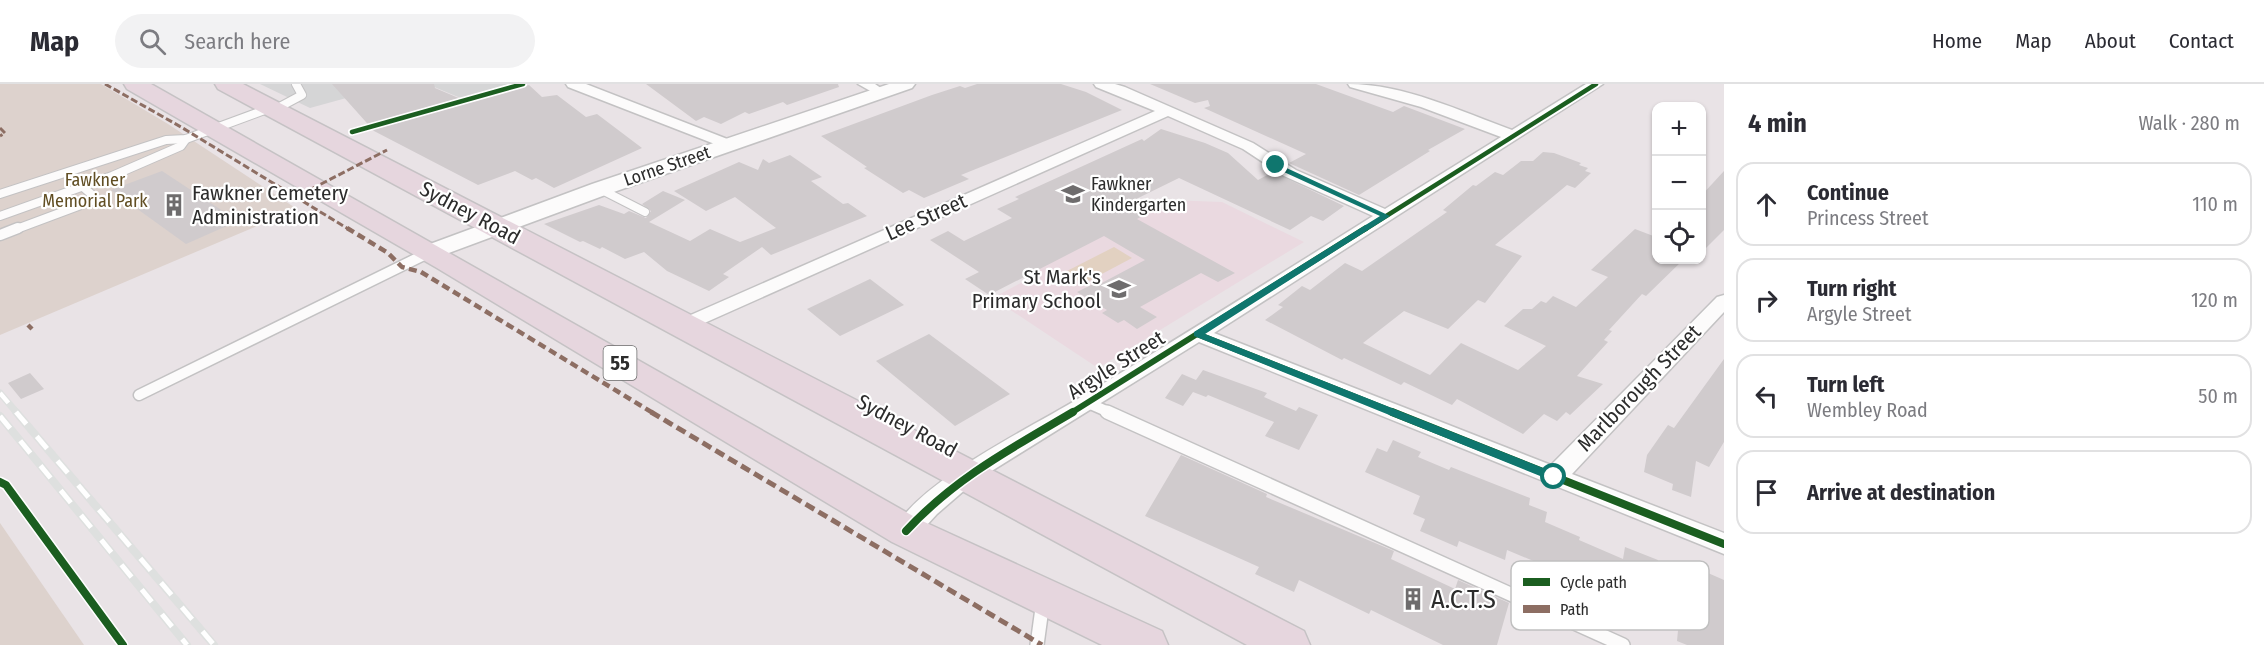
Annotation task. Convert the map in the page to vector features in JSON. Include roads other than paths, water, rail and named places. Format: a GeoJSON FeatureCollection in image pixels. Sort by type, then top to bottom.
{"type":"FeatureCollection","features":[{"type":"Feature","properties":{"kind":"highway","name":"55"},"geometry":{"type":"LineString","coordinates":[[135,84],[430,252],[906,531],[1146,645]]}},
{"type":"Feature","properties":{"kind":"highway","name":"Sydney Road"},"geometry":{"type":"LineString","coordinates":[[225,84],[1288,645]]}},
{"type":"Feature","properties":{"kind":"street"},"geometry":{"type":"LineString","coordinates":[[573,84],[730,145]]}},
{"type":"Feature","properties":{"kind":"street","name":"Lorne Street"},"geometry":{"type":"LineString","coordinates":[[430,252],[600,189],[730,145],[873,88],[906,84]]}},
{"type":"Feature","properties":{"kind":"street"},"geometry":{"type":"LineString","coordinates":[[1355,84],[1426,104],[1514,136]]}},
{"type":"Feature","properties":{"kind":"street","name":"Argyle Street"},"geometry":{"type":"LineString","coordinates":[[906,531],[928,507],[966,477],[1596,84]]}},
{"type":"Feature","properties":{"kind":"street"},"geometry":{"type":"LineString","coordinates":[[1111,85],[1248,146],[1290,173],[1386,216]]}},
{"type":"Feature","properties":{"kind":"street","name":"Lee Street"},"geometry":{"type":"LineString","coordinates":[[684,325],[1167,111]]}},
{"type":"Feature","properties":{"kind":"street","name":"Marlborough Street"},"geometry":{"type":"LineString","coordinates":[[1554,477],[1724,301]]}},
{"type":"Feature","properties":{"kind":"street"},"geometry":{"type":"LineString","coordinates":[[1197,334],[1724,544]]}},
{"type":"Feature","properties":{"kind":"lane"},"geometry":{"type":"LineString","coordinates":[[0,194],[166,140],[186,139],[272,109],[302,94],[296,84]]}},
{"type":"Feature","properties":{"kind":"lane"},"geometry":{"type":"LineString","coordinates":[[0,216],[83,187],[182,146],[186,139]]}},
{"type":"Feature","properties":{"kind":"lane"},"geometry":{"type":"LineString","coordinates":[[128,152],[142,162]]}},
{"type":"Feature","properties":{"kind":"lane"},"geometry":{"type":"LineString","coordinates":[[0,235],[98,199],[83,187]]}},
{"type":"Feature","properties":{"kind":"lane"},"geometry":{"type":"LineString","coordinates":[[600,189],[645,212]]}},
{"type":"Feature","properties":{"kind":"lane"},"geometry":{"type":"LineString","coordinates":[[139,395],[430,252]]}},
{"type":"Feature","properties":{"kind":"lane"},"geometry":{"type":"LineString","coordinates":[[1088,403],[1511,594]]}},
{"type":"Feature","properties":{"kind":"lane"},"geometry":{"type":"LineString","coordinates":[[1037,645],[1044,598]]}},
{"type":"Feature","properties":{"kind":"lane"},"geometry":{"type":"LineString","coordinates":[[1590,630],[1623,645]]}},
{"type":"Feature","properties":{"kind":"railway"},"geometry":{"type":"LineString","coordinates":[[0,393],[17,413]]}},
{"type":"Feature","properties":{"kind":"railway"},"geometry":{"type":"LineString","coordinates":[[16,412],[214,645]]}},
{"type":"Feature","properties":{"kind":"railway"},"geometry":{"type":"LineString","coordinates":[[0,416],[187,645]]}},
{"type":"Feature","properties":{"kind":"place","name":"Fawkner Kindergarten"},"geometry":{"type":"Point","coordinates":[1073,194]}},
{"type":"Feature","properties":{"kind":"place","name":"Fawkner Cemetery Administration"},"geometry":{"type":"Point","coordinates":[174,205]}},
{"type":"Feature","properties":{"kind":"place","name":"St Mark's Primary School"},"geometry":{"type":"Point","coordinates":[1119,289]}},
{"type":"Feature","properties":{"kind":"place","name":"A.C.T.S"},"geometry":{"type":"Point","coordinates":[1413,599]}},
{"type":"Feature","properties":{"kind":"park label","name":"Fawkner Memorial Park"},"geometry":{"type":"Point","coordinates":[95,190]}}]}
